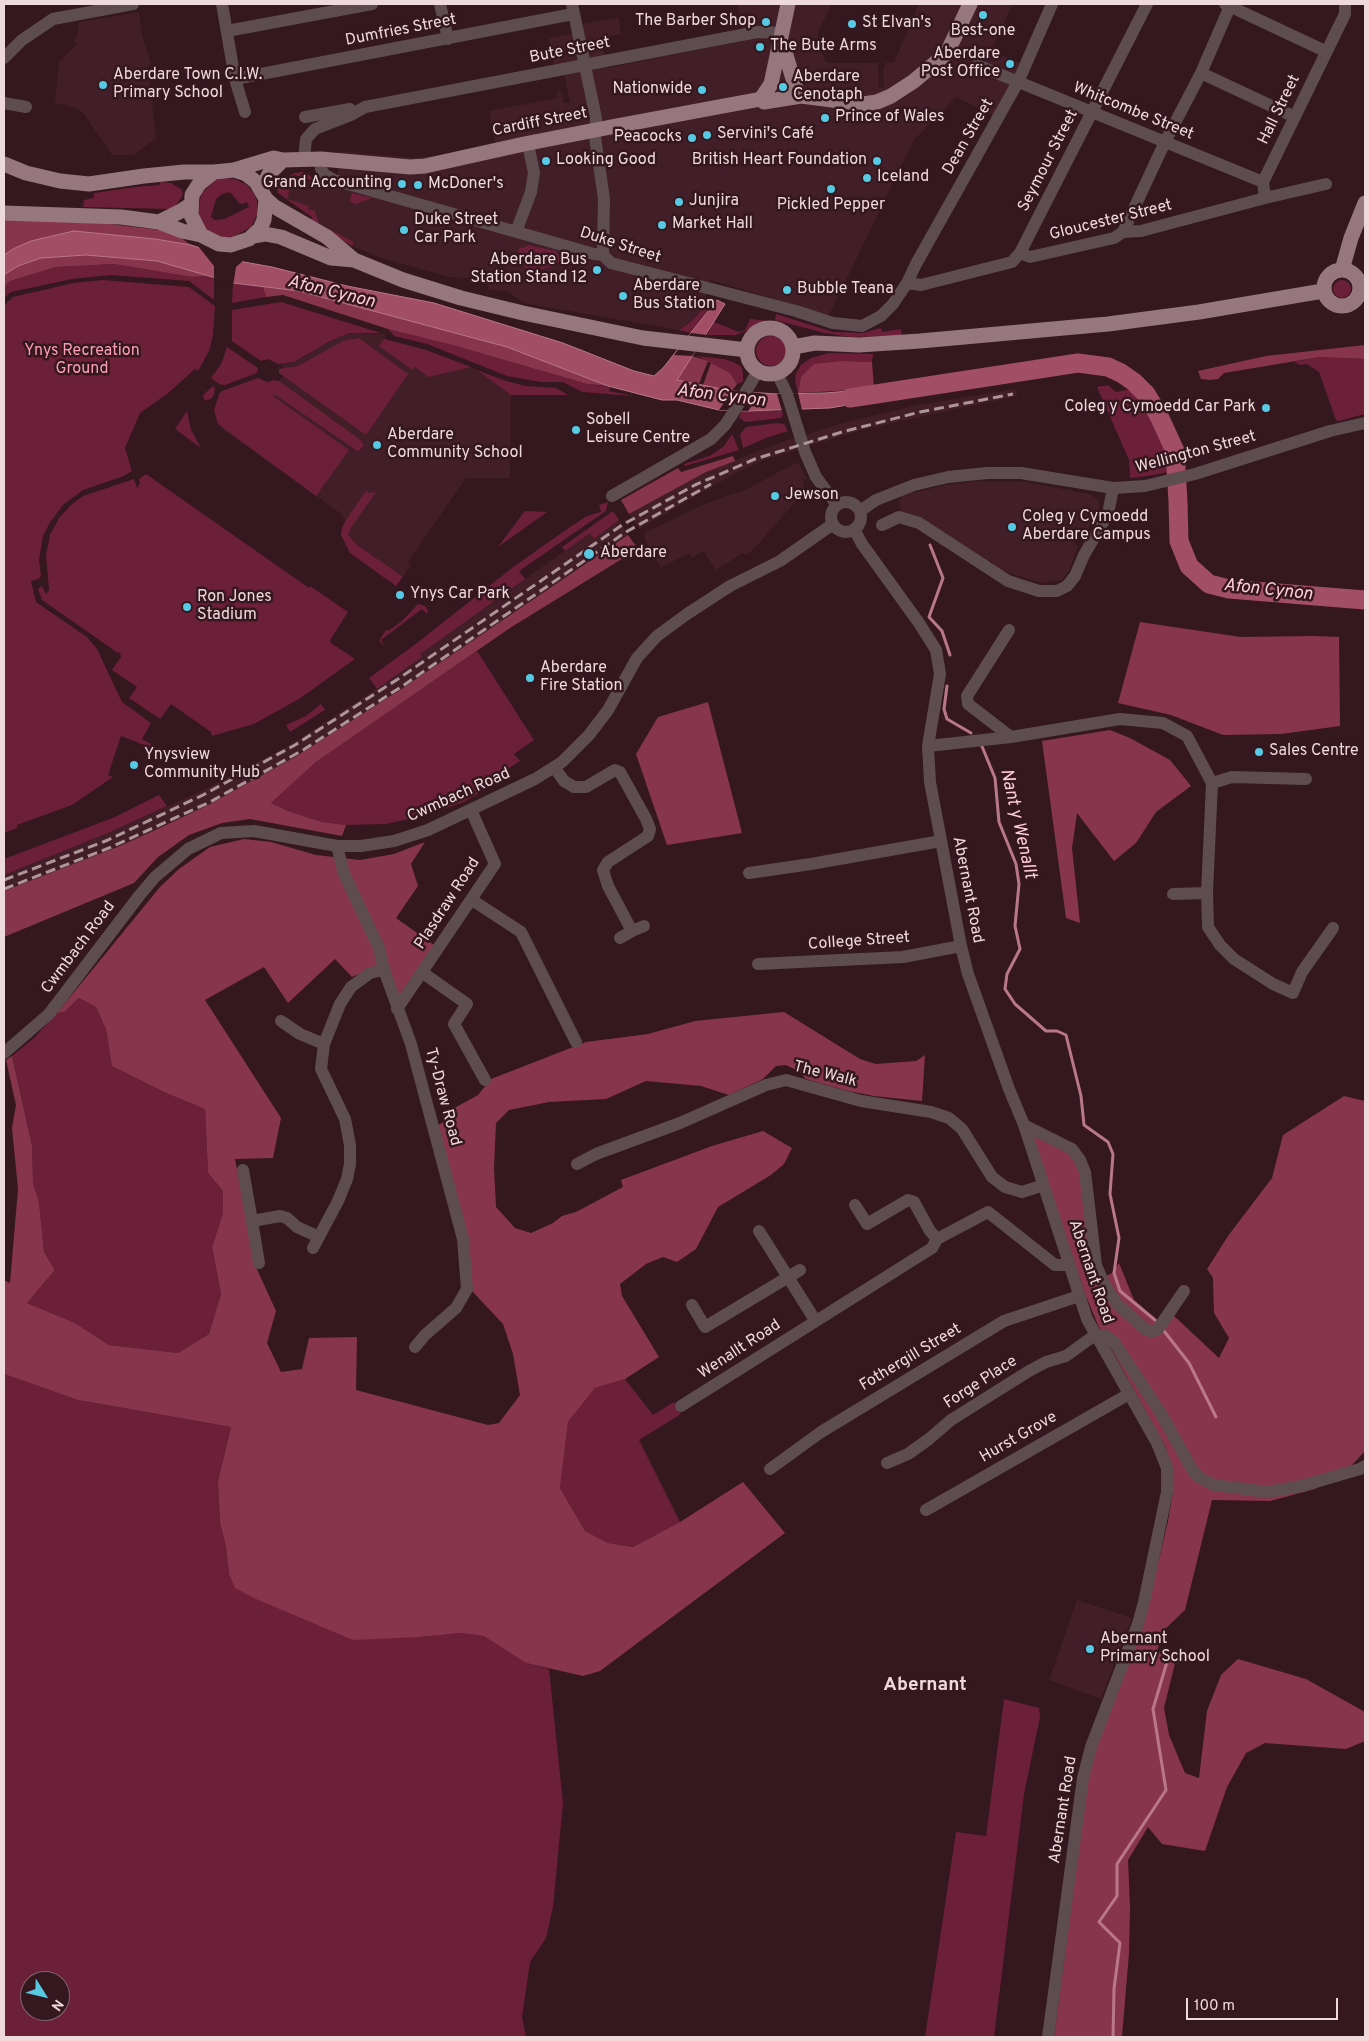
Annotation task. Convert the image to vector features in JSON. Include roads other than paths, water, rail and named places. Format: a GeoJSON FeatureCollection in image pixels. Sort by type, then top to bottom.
{"type":"FeatureCollection","features":[{"type":"Feature","properties":{"kind":"main road"},"geometry":{"type":"LineString","coordinates":[[761,99],[771,84],[788,4]]}},
{"type":"Feature","properties":{"kind":"main road","name":"Cardiff Street"},"geometry":{"type":"LineString","coordinates":[[234,170],[274,158],[283,160],[321,159],[410,167],[425,166],[596,130],[761,99],[764,102],[802,96],[863,104],[877,102],[891,96],[936,64],[947,53],[970,4]]}},
{"type":"Feature","properties":{"kind":"main road"},"geometry":{"type":"LineString","coordinates":[[781,40],[796,89],[802,96]]}},
{"type":"Feature","properties":{"kind":"main road"},"geometry":{"type":"LineString","coordinates":[[253,236],[264,220],[264,194],[270,174],[283,160]]}},
{"type":"Feature","properties":{"kind":"main road"},"geometry":{"type":"LineString","coordinates":[[4,164],[26,173],[60,181],[89,184],[184,172],[234,170],[246,174],[256,182],[275,206],[327,237],[354,260]]}},
{"type":"Feature","properties":{"kind":"main road"},"geometry":{"type":"LineString","coordinates":[[158,222],[181,212],[191,200],[198,184],[214,172]]}},
{"type":"Feature","properties":{"kind":"main road"},"geometry":{"type":"LineString","coordinates":[[168,174],[183,184],[191,200],[195,225],[201,234]]}},
{"type":"Feature","properties":{"kind":"main road"},"geometry":{"type":"LineString","coordinates":[[1342,270],[1350,238],[1365,203]]}},
{"type":"Feature","properties":{"kind":"main road"},"geometry":{"type":"LineString","coordinates":[[4,213],[121,217],[158,222],[182,231],[201,234],[219,244],[231,245],[243,242],[253,236],[265,234],[282,237],[331,258],[354,260],[403,280],[461,298],[634,336],[702,346],[747,350]]}},
{"type":"Feature","properties":{"kind":"main road"},"geometry":{"type":"LineString","coordinates":[[1342,270],[1352,273],[1363,286],[1352,303],[1341,307],[1329,302],[1323,291],[1326,279],[1336,271],[1342,270]]}},
{"type":"Feature","properties":{"kind":"main road"},"geometry":{"type":"LineString","coordinates":[[793,347],[815,342],[859,345],[1108,324],[1323,291]]}},
{"type":"Feature","properties":{"kind":"main road"},"geometry":{"type":"LineString","coordinates":[[772,328],[785,334],[793,347],[791,360],[783,370],[771,374],[758,371],[749,362],[747,350],[752,336],[758,331],[772,328]]}},
{"type":"Feature","properties":{"kind":"street"},"geometry":{"type":"LineString","coordinates":[[4,58],[28,35],[53,19],[133,4]]}},
{"type":"Feature","properties":{"kind":"street"},"geometry":{"type":"LineString","coordinates":[[222,4],[235,79],[244,112]]}},
{"type":"Feature","properties":{"kind":"street"},"geometry":{"type":"LineString","coordinates":[[227,31],[372,4]]}},
{"type":"Feature","properties":{"kind":"street"},"geometry":{"type":"LineString","coordinates":[[440,4],[448,39]]}},
{"type":"Feature","properties":{"kind":"street","name":"Dean Street"},"geometry":{"type":"LineString","coordinates":[[907,283],[1018,82],[1052,4]]}},
{"type":"Feature","properties":{"kind":"street","name":"Seymour Street"},"geometry":{"type":"LineString","coordinates":[[1020,253],[1147,4]]}},
{"type":"Feature","properties":{"kind":"street"},"geometry":{"type":"LineString","coordinates":[[1123,232],[1165,142],[1201,73],[1229,4],[1325,51]]}},
{"type":"Feature","properties":{"kind":"street","name":"Hall Street"},"geometry":{"type":"LineString","coordinates":[[1263,182],[1325,51],[1345,14],[1344,4]]}},
{"type":"Feature","properties":{"kind":"street"},"geometry":{"type":"LineString","coordinates":[[572,9],[596,118],[604,199],[603,255]]}},
{"type":"Feature","properties":{"kind":"street","name":"Dumfries Street"},"geometry":{"type":"LineString","coordinates":[[235,79],[448,39],[572,9]]}},
{"type":"Feature","properties":{"kind":"street","name":"Bute Street"},"geometry":{"type":"LineString","coordinates":[[305,117],[757,32],[781,40]]}},
{"type":"Feature","properties":{"kind":"street","name":"Whitcombe Street"},"geometry":{"type":"LineString","coordinates":[[977,65],[1263,182]]}},
{"type":"Feature","properties":{"kind":"street"},"geometry":{"type":"LineString","coordinates":[[1201,73],[1295,117]]}},
{"type":"Feature","properties":{"kind":"street"},"geometry":{"type":"LineString","coordinates":[[4,102],[26,106]]}},
{"type":"Feature","properties":{"kind":"street","name":"Bute Street"},"geometry":{"type":"LineString","coordinates":[[304,159],[306,139],[315,129],[351,115],[365,107]]}},
{"type":"Feature","properties":{"kind":"street"},"geometry":{"type":"LineString","coordinates":[[516,232],[531,192],[534,173],[528,144]]}},
{"type":"Feature","properties":{"kind":"street","name":"Duke Street"},"geometry":{"type":"LineString","coordinates":[[321,159],[321,169],[325,175],[334,180],[603,255],[611,263],[796,310],[833,323],[862,326],[881,316],[893,304],[907,283]]}},
{"type":"Feature","properties":{"kind":"street"},"geometry":{"type":"LineString","coordinates":[[1263,182],[1265,198]]}},
{"type":"Feature","properties":{"kind":"street","name":"Gloucester Street"},"geometry":{"type":"LineString","coordinates":[[1020,253],[1030,257],[1114,238],[1123,232],[1141,231],[1326,184]]}},
{"type":"Feature","properties":{"kind":"street"},"geometry":{"type":"LineString","coordinates":[[907,283],[921,286],[1012,262],[1020,253]]}},
{"type":"Feature","properties":{"kind":"street"},"geometry":{"type":"LineString","coordinates":[[612,496],[702,445],[720,431],[758,371]]}},
{"type":"Feature","properties":{"kind":"street"},"geometry":{"type":"LineString","coordinates":[[777,373],[787,394],[805,452],[816,477],[837,505]]}},
{"type":"Feature","properties":{"kind":"street","name":"Wellington Street"},"geometry":{"type":"LineString","coordinates":[[860,511],[876,500],[914,485],[948,477],[987,473],[1021,474],[1113,488],[1144,486],[1195,474],[1365,423]]}},
{"type":"Feature","properties":{"kind":"street"},"geometry":{"type":"LineString","coordinates":[[882,525],[899,517],[919,523],[1008,581],[1039,591],[1057,591],[1067,586],[1075,576],[1084,555],[1108,514],[1113,488]]}},
{"type":"Feature","properties":{"kind":"street"},"geometry":{"type":"LineString","coordinates":[[850,502],[860,511],[861,519],[854,529],[840,530],[834,524],[832,512],[837,505],[850,502]]}},
{"type":"Feature","properties":{"kind":"street","name":"Cwmbach Road"},"geometry":{"type":"LineString","coordinates":[[4,1053],[49,1014],[155,877],[188,849],[221,833],[254,830],[337,846],[361,846],[394,841],[428,830],[535,779],[562,762],[589,736],[608,710],[637,658],[657,636],[730,586],[772,566],[834,524]]}},
{"type":"Feature","properties":{"kind":"street","name":"Abernant Road"},"geometry":{"type":"LineString","coordinates":[[854,529],[862,544],[919,623],[936,650],[940,674],[928,746],[930,782],[968,974],[1008,1089],[1024,1125],[1087,1319],[1157,1443],[1167,1468],[1167,1492],[1162,1522],[1138,1624],[1097,1731],[1083,1778],[1048,2037]]}},
{"type":"Feature","properties":{"kind":"street"},"geometry":{"type":"LineString","coordinates":[[1009,630],[967,696],[968,704],[1011,737]]}},
{"type":"Feature","properties":{"kind":"street"},"geometry":{"type":"LineString","coordinates":[[928,746],[1011,737],[1120,719],[1163,723],[1187,736],[1212,783],[1207,893],[1208,927],[1220,945],[1234,959],[1273,984],[1293,993],[1302,972],[1333,928]]}},
{"type":"Feature","properties":{"kind":"street"},"geometry":{"type":"LineString","coordinates":[[554,767],[564,781],[574,787],[586,787],[615,770],[620,772],[638,802],[650,829],[648,836],[608,862],[603,870],[608,886],[632,931]]}},
{"type":"Feature","properties":{"kind":"street"},"geometry":{"type":"LineString","coordinates":[[1212,783],[1232,777],[1306,779]]}},
{"type":"Feature","properties":{"kind":"street","name":"Plasdraw Road"},"geometry":{"type":"LineString","coordinates":[[397,1009],[495,864],[471,810]]}},
{"type":"Feature","properties":{"kind":"street"},"geometry":{"type":"LineString","coordinates":[[749,873],[941,841]]}},
{"type":"Feature","properties":{"kind":"street","name":"Ty-Draw Road"},"geometry":{"type":"LineString","coordinates":[[337,846],[344,874],[379,948],[384,970],[411,1044],[463,1239],[467,1289],[456,1308],[425,1335],[415,1347]]}},
{"type":"Feature","properties":{"kind":"street"},"geometry":{"type":"LineString","coordinates":[[1172,894],[1207,893]]}},
{"type":"Feature","properties":{"kind":"street"},"geometry":{"type":"LineString","coordinates":[[472,900],[521,932],[576,1042]]}},
{"type":"Feature","properties":{"kind":"street"},"geometry":{"type":"LineString","coordinates":[[620,938],[644,926]]}},
{"type":"Feature","properties":{"kind":"street","name":"College Street"},"geometry":{"type":"LineString","coordinates":[[758,964],[903,957],[961,946]]}},
{"type":"Feature","properties":{"kind":"street"},"geometry":{"type":"LineString","coordinates":[[313,1248],[343,1190],[350,1164],[350,1145],[345,1119],[321,1069],[324,1044],[340,1004],[351,987],[370,973],[384,970]]}},
{"type":"Feature","properties":{"kind":"street"},"geometry":{"type":"LineString","coordinates":[[423,973],[467,1004],[454,1024],[485,1080]]}},
{"type":"Feature","properties":{"kind":"street"},"geometry":{"type":"LineString","coordinates":[[281,1021],[300,1034],[324,1044]]}},
{"type":"Feature","properties":{"kind":"street","name":"The Walk"},"geometry":{"type":"LineString","coordinates":[[577,1164],[596,1154],[680,1123],[766,1085],[786,1080],[861,1101],[931,1112],[949,1118],[962,1129],[992,1177],[1005,1187],[1022,1192],[1044,1185]]}},
{"type":"Feature","properties":{"kind":"street"},"geometry":{"type":"LineString","coordinates":[[1024,1125],[1072,1150],[1080,1160],[1085,1172],[1096,1264],[1105,1286],[1117,1304],[1152,1332],[1158,1329],[1184,1291]]}},
{"type":"Feature","properties":{"kind":"street"},"geometry":{"type":"LineString","coordinates":[[243,1170],[259,1263]]}},
{"type":"Feature","properties":{"kind":"street"},"geometry":{"type":"LineString","coordinates":[[855,1205],[867,1224],[908,1200],[914,1202],[937,1239]]}},
{"type":"Feature","properties":{"kind":"street","name":"Wenallt Road"},"geometry":{"type":"LineString","coordinates":[[681,1406],[932,1248],[937,1239],[988,1212],[1055,1265],[1070,1265]]}},
{"type":"Feature","properties":{"kind":"street"},"geometry":{"type":"LineString","coordinates":[[252,1221],[280,1216],[287,1218],[297,1227],[319,1236]]}},
{"type":"Feature","properties":{"kind":"street"},"geometry":{"type":"LineString","coordinates":[[759,1231],[815,1320]]}},
{"type":"Feature","properties":{"kind":"street"},"geometry":{"type":"LineString","coordinates":[[692,1305],[705,1327],[800,1270]]}},
{"type":"Feature","properties":{"kind":"street","name":"Fothergill Street"},"geometry":{"type":"LineString","coordinates":[[770,1469],[821,1432],[1004,1321],[1079,1296]]}},
{"type":"Feature","properties":{"kind":"street"},"geometry":{"type":"LineString","coordinates":[[1095,1335],[1106,1336],[1114,1342],[1200,1478],[1214,1485],[1267,1492],[1302,1486],[1364,1470]]}},
{"type":"Feature","properties":{"kind":"street","name":"Forge Place"},"geometry":{"type":"LineString","coordinates":[[887,1463],[908,1454],[929,1440],[951,1420],[1029,1371],[1046,1362],[1066,1356],[1095,1335]]}},
{"type":"Feature","properties":{"kind":"street","name":"Hurst Grove"},"geometry":{"type":"LineString","coordinates":[[926,1510],[1129,1394]]}},
{"type":"Feature","properties":{"kind":"water"},"geometry":{"type":"Polygon","coordinates":[[[74,231],[155,239],[191,245],[244,262],[347,286],[434,303],[563,343],[634,371],[654,376],[663,368],[717,300],[725,304],[677,380],[732,391],[777,394],[874,389],[876,400],[830,408],[748,411],[719,410],[677,400],[662,400],[608,386],[507,347],[299,291],[233,283],[157,261],[86,255],[41,258],[18,266],[4,275],[4,255],[15,248],[31,241],[74,231]]]}},
{"type":"Feature","properties":{"kind":"waterway","name":"Afon Cynon"},"geometry":{"type":"LineString","coordinates":[[850,398],[1078,363],[1108,367],[1134,382],[1146,394],[1158,414],[1175,451],[1179,541],[1189,566],[1209,584],[1229,589],[1365,600]]}},
{"type":"Feature","properties":{"kind":"waterway","name":"Nant y Wenallt"},"geometry":{"type":"LineString","coordinates":[[930,545],[943,578],[929,617],[942,631],[950,655]]}},
{"type":"Feature","properties":{"kind":"waterway","name":"Nant y Wenallt"},"geometry":{"type":"LineString","coordinates":[[947,686],[944,709],[947,719],[971,733]]}},
{"type":"Feature","properties":{"kind":"waterway","name":"Nant y Wenallt"},"geometry":{"type":"LineString","coordinates":[[981,744],[995,778],[999,822],[1016,864],[1019,884],[1015,926],[1020,949],[1007,974],[1005,989],[1015,1004],[1046,1031],[1057,1031],[1066,1035],[1081,1096],[1084,1125],[1108,1142],[1113,1154],[1110,1194],[1119,1238],[1114,1273],[1120,1291],[1155,1320]]}},
{"type":"Feature","properties":{"kind":"waterway","name":"Nant y Wenallt"},"geometry":{"type":"LineString","coordinates":[[1164,1331],[1189,1363],[1216,1417]]}},
{"type":"Feature","properties":{"kind":"waterway","name":"Nant y Wenallt"},"geometry":{"type":"LineString","coordinates":[[1113,2037],[1114,1989],[1120,1943],[1099,1922],[1117,1896],[1117,1864],[1166,1790],[1153,1709],[1167,1662]]}},
{"type":"Feature","properties":{"kind":"railway"},"geometry":{"type":"LineString","coordinates":[[4,880],[108,840],[203,795],[295,745],[398,679],[622,525],[695,485],[755,459],[842,432],[920,412],[1013,394]]}},
{"type":"Feature","properties":{"kind":"railway"},"geometry":{"type":"LineString","coordinates":[[4,889],[109,848],[210,802],[303,750],[404,685],[626,532],[711,484]]}},
{"type":"Feature","properties":{"kind":"place","name":"Best-one"},"geometry":{"type":"Point","coordinates":[983,15]}},
{"type":"Feature","properties":{"kind":"place","name":"The Barber Shop"},"geometry":{"type":"Point","coordinates":[766,22]}},
{"type":"Feature","properties":{"kind":"place","name":"St Elvan's"},"geometry":{"type":"Point","coordinates":[852,24]}},
{"type":"Feature","properties":{"kind":"place","name":"The Bute Arms"},"geometry":{"type":"Point","coordinates":[760,47]}},
{"type":"Feature","properties":{"kind":"place","name":"Aberdare Post Office"},"geometry":{"type":"Point","coordinates":[1010,64]}},
{"type":"Feature","properties":{"kind":"place","name":"Aberdare Town C.I.W. Primary School"},"geometry":{"type":"Point","coordinates":[103,85]}},
{"type":"Feature","properties":{"kind":"place","name":"Aberdare Cenotaph"},"geometry":{"type":"Point","coordinates":[783,87]}},
{"type":"Feature","properties":{"kind":"place","name":"Nationwide"},"geometry":{"type":"Point","coordinates":[702,90]}},
{"type":"Feature","properties":{"kind":"place","name":"Prince of Wales"},"geometry":{"type":"Point","coordinates":[825,118]}},
{"type":"Feature","properties":{"kind":"place","name":"Servini's Café"},"geometry":{"type":"Point","coordinates":[707,135]}},
{"type":"Feature","properties":{"kind":"place","name":"Peacocks"},"geometry":{"type":"Point","coordinates":[692,138]}},
{"type":"Feature","properties":{"kind":"place","name":"Looking Good"},"geometry":{"type":"Point","coordinates":[546,161]}},
{"type":"Feature","properties":{"kind":"place","name":"British Heart Foundation"},"geometry":{"type":"Point","coordinates":[877,161]}},
{"type":"Feature","properties":{"kind":"place","name":"Iceland"},"geometry":{"type":"Point","coordinates":[867,178]}},
{"type":"Feature","properties":{"kind":"place","name":"Grand Accounting"},"geometry":{"type":"Point","coordinates":[402,184]}},
{"type":"Feature","properties":{"kind":"place","name":"McDoner's"},"geometry":{"type":"Point","coordinates":[418,185]}},
{"type":"Feature","properties":{"kind":"place","name":"Pickled Pepper"},"geometry":{"type":"Point","coordinates":[831,189]}},
{"type":"Feature","properties":{"kind":"place","name":"Junjira"},"geometry":{"type":"Point","coordinates":[679,202]}},
{"type":"Feature","properties":{"kind":"place","name":"Market Hall"},"geometry":{"type":"Point","coordinates":[662,225]}},
{"type":"Feature","properties":{"kind":"place","name":"Duke Street Car Park"},"geometry":{"type":"Point","coordinates":[404,230]}},
{"type":"Feature","properties":{"kind":"place","name":"Aberdare Bus Station Stand 12"},"geometry":{"type":"Point","coordinates":[597,270]}},
{"type":"Feature","properties":{"kind":"place","name":"Bubble Teana"},"geometry":{"type":"Point","coordinates":[787,290]}},
{"type":"Feature","properties":{"kind":"place","name":"Aberdare Bus Station"},"geometry":{"type":"Point","coordinates":[623,296]}},
{"type":"Feature","properties":{"kind":"place","name":"Coleg y Cymoedd Car Park"},"geometry":{"type":"Point","coordinates":[1266,408]}},
{"type":"Feature","properties":{"kind":"place","name":"Sobell Leisure Centre"},"geometry":{"type":"Point","coordinates":[576,430]}},
{"type":"Feature","properties":{"kind":"place","name":"Aberdare Community School"},"geometry":{"type":"Point","coordinates":[377,445]}},
{"type":"Feature","properties":{"kind":"place","name":"Jewson"},"geometry":{"type":"Point","coordinates":[775,496]}},
{"type":"Feature","properties":{"kind":"place","name":"Coleg y Cymoedd Aberdare Campus"},"geometry":{"type":"Point","coordinates":[1012,527]}},
{"type":"Feature","properties":{"kind":"place","name":"Aberdare"},"geometry":{"type":"Point","coordinates":[589,554]}},
{"type":"Feature","properties":{"kind":"place","name":"Ynys Car Park"},"geometry":{"type":"Point","coordinates":[400,595]}},
{"type":"Feature","properties":{"kind":"place","name":"Ron Jones Stadium"},"geometry":{"type":"Point","coordinates":[187,607]}},
{"type":"Feature","properties":{"kind":"place","name":"Aberdare Fire Station"},"geometry":{"type":"Point","coordinates":[530,678]}},
{"type":"Feature","properties":{"kind":"place","name":"Sales Centre"},"geometry":{"type":"Point","coordinates":[1259,752]}},
{"type":"Feature","properties":{"kind":"place","name":"Ynysview Community Hub"},"geometry":{"type":"Point","coordinates":[134,765]}},
{"type":"Feature","properties":{"kind":"place","name":"Abernant Primary School"},"geometry":{"type":"Point","coordinates":[1090,1649]}},
{"type":"Feature","properties":{"kind":"district","name":"Abernant"},"geometry":{"type":"Point","coordinates":[925,1686]}},
{"type":"Feature","properties":{"kind":"park label","name":"Ynys Recreation Ground"},"geometry":{"type":"Point","coordinates":[82,361]}}]}
